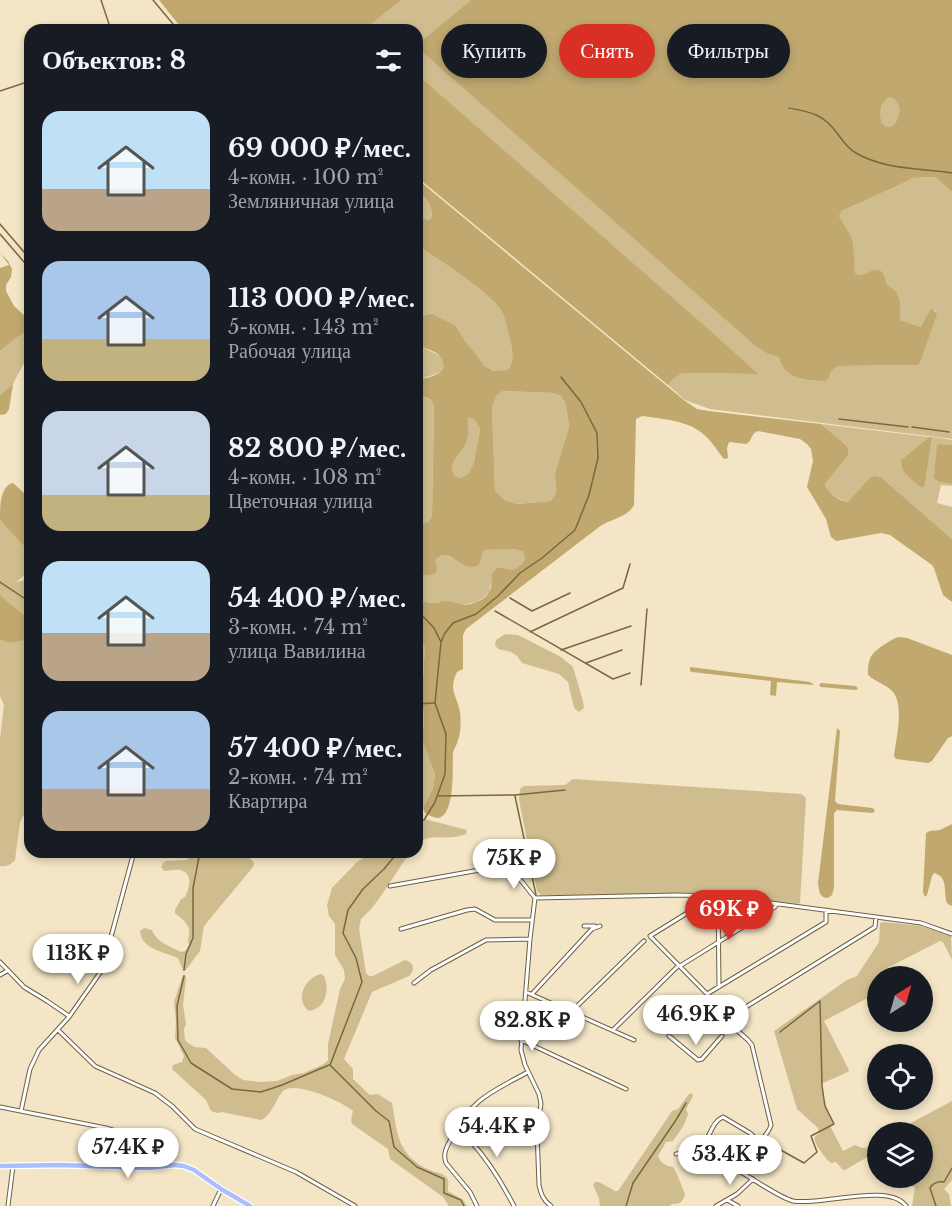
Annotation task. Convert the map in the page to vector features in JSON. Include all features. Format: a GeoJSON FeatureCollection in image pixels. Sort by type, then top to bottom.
{"type":"FeatureCollection","features":[{"type":"Feature","properties":{"kind":"main road"},"geometry":{"type":"LineString","coordinates":[[0,1166],[143,1168],[184,1166],[250,1206]]}},
{"type":"Feature","properties":{"kind":"street"},"geometry":{"type":"LineString","coordinates":[[21,1111],[31,1065],[45,1042],[69,1017],[102,970],[132,858]]}},
{"type":"Feature","properties":{"kind":"street"},"geometry":{"type":"LineString","coordinates":[[390,886],[510,867],[527,891],[535,898],[718,896],[921,923],[952,934]]}},
{"type":"Feature","properties":{"kind":"street"},"geometry":{"type":"LineString","coordinates":[[718,896],[650,936],[707,994],[732,1026],[752,1045],[771,1125],[770,1130],[748,1156],[740,1171],[793,1201],[888,1195],[901,1200],[906,1206]]}},
{"type":"Feature","properties":{"kind":"street"},"geometry":{"type":"LineString","coordinates":[[718,896],[719,987]]}},
{"type":"Feature","properties":{"kind":"street"},"geometry":{"type":"LineString","coordinates":[[535,898],[521,1040],[523,1058],[542,1104],[537,1131],[540,1192],[551,1206]]}},
{"type":"Feature","properties":{"kind":"street"},"geometry":{"type":"LineString","coordinates":[[613,1030],[678,966],[777,904]]}},
{"type":"Feature","properties":{"kind":"street"},"geometry":{"type":"LineString","coordinates":[[401,929],[475,909],[495,920],[532,920]]}},
{"type":"Feature","properties":{"kind":"street"},"geometry":{"type":"LineString","coordinates":[[707,994],[825,922],[826,910]]}},
{"type":"Feature","properties":{"kind":"street"},"geometry":{"type":"LineString","coordinates":[[728,1018],[874,927],[876,917]]}},
{"type":"Feature","properties":{"kind":"street"},"geometry":{"type":"LineString","coordinates":[[532,994],[592,929],[600,926],[584,926]]}},
{"type":"Feature","properties":{"kind":"street"},"geometry":{"type":"LineString","coordinates":[[414,983],[431,970],[486,940],[530,939]]}},
{"type":"Feature","properties":{"kind":"street"},"geometry":{"type":"LineString","coordinates":[[571,1012],[644,940]]}},
{"type":"Feature","properties":{"kind":"street"},"geometry":{"type":"LineString","coordinates":[[0,962],[24,987],[69,1017]]}},
{"type":"Feature","properties":{"kind":"street"},"geometry":{"type":"LineString","coordinates":[[0,975],[7,971]]}},
{"type":"Feature","properties":{"kind":"street"},"geometry":{"type":"LineString","coordinates":[[525,992],[634,1040]]}},
{"type":"Feature","properties":{"kind":"street"},"geometry":{"type":"LineString","coordinates":[[58,1030],[95,1066],[155,1093],[195,1129],[296,1172],[356,1206]]}},
{"type":"Feature","properties":{"kind":"street"},"geometry":{"type":"LineString","coordinates":[[669,1036],[698,1060],[702,1059],[722,1036]]}},
{"type":"Feature","properties":{"kind":"street"},"geometry":{"type":"LineString","coordinates":[[521,1040],[626,1089]]}},
{"type":"Feature","properties":{"kind":"street"},"geometry":{"type":"LineString","coordinates":[[477,1206],[470,1192],[444,1159],[445,1151],[464,1116],[477,1102],[528,1072]]}},
{"type":"Feature","properties":{"kind":"street"},"geometry":{"type":"LineString","coordinates":[[0,1107],[106,1128],[138,1138],[145,1144],[143,1168]]}},
{"type":"Feature","properties":{"kind":"street"},"geometry":{"type":"LineString","coordinates":[[676,1154],[682,1154],[702,1145],[719,1118],[723,1117],[759,1141]]}},
{"type":"Feature","properties":{"kind":"street"},"geometry":{"type":"LineString","coordinates":[[456,1129],[480,1153],[514,1206]]}},
{"type":"Feature","properties":{"kind":"street"},"geometry":{"type":"LineString","coordinates":[[8,1206],[13,1166]]}},
{"type":"Feature","properties":{"kind":"street"},"geometry":{"type":"LineString","coordinates":[[716,1206],[746,1187],[753,1179]]}},
{"type":"Feature","properties":{"kind":"street"},"geometry":{"type":"LineString","coordinates":[[213,1206],[221,1189]]}},
{"type":"Feature","properties":{"kind":"street"},"geometry":{"type":"LineString","coordinates":[[727,1200],[738,1206]]}},
{"type":"Feature","properties":{"kind":"street"},"geometry":{"type":"LineString","coordinates":[[822,1200],[822,1206]]}},
{"type":"Feature","properties":{"kind":"shaded area"},"geometry":{"type":"Polygon","coordinates":[[[159,0],[401,0],[371,24],[178,24],[159,0]]]}},
{"type":"Feature","properties":{"kind":"shaded area"},"geometry":{"type":"Polygon","coordinates":[[[401,0],[471,0],[423,40],[423,24],[371,24],[401,0]]]}},
{"type":"Feature","properties":{"kind":"shaded area"},"geometry":{"type":"Polygon","coordinates":[[[471,0],[952,0],[952,192],[936,177],[912,178],[842,211],[839,216],[853,243],[855,273],[861,274],[875,270],[882,272],[888,285],[897,294],[900,320],[921,327],[930,310],[933,309],[937,314],[919,365],[839,366],[832,370],[825,381],[803,379],[791,375],[782,365],[779,357],[766,353],[754,345],[452,78],[547,78],[547,24],[442,24],[471,0]],[[890,97],[882,105],[881,122],[885,126],[893,126],[897,120],[899,107],[890,97]]]}},
{"type":"Feature","properties":{"kind":"shaded area"},"geometry":{"type":"Polygon","coordinates":[[[441,25],[441,68],[423,53],[423,40],[441,25]]]}},
{"type":"Feature","properties":{"kind":"shaded area"},"geometry":{"type":"Polygon","coordinates":[[[423,52],[441,68],[441,78],[452,78],[754,345],[766,353],[776,355],[829,378],[832,370],[839,366],[919,365],[936,311],[932,309],[921,327],[900,320],[898,296],[888,285],[883,274],[876,270],[863,274],[855,273],[850,234],[839,216],[842,211],[912,178],[938,177],[952,192],[952,439],[710,409],[685,400],[668,385],[683,373],[757,374],[423,79],[423,52]]]}},
{"type":"Feature","properties":{"kind":"shaded area"},"geometry":{"type":"Polygon","coordinates":[[[423,79],[758,374],[683,373],[668,385],[423,182],[423,79]]]}},
{"type":"Feature","properties":{"kind":"shaded area"},"geometry":{"type":"Polygon","coordinates":[[[890,97],[898,102],[900,110],[895,123],[889,127],[880,122],[883,105],[890,97]]]}},
{"type":"Feature","properties":{"kind":"shaded area"},"geometry":{"type":"Polygon","coordinates":[[[423,184],[697,409],[821,424],[848,449],[848,455],[826,483],[825,486],[832,494],[848,502],[871,477],[882,478],[952,539],[952,602],[943,595],[932,565],[890,535],[881,533],[836,541],[831,537],[826,519],[807,487],[813,461],[811,449],[800,439],[758,431],[746,444],[729,442],[728,458],[724,459],[702,433],[689,425],[642,416],[636,419],[634,505],[631,509],[623,516],[603,524],[466,629],[463,635],[463,669],[457,672],[453,684],[461,723],[453,753],[450,800],[444,815],[438,818],[425,813],[423,808],[433,788],[435,775],[423,742],[425,648],[423,601],[438,603],[448,601],[464,605],[474,603],[489,592],[493,573],[498,567],[513,570],[525,559],[523,552],[515,549],[484,550],[479,565],[472,567],[461,564],[448,556],[442,556],[436,559],[436,573],[429,576],[423,574],[423,524],[428,522],[432,516],[434,406],[430,399],[423,398],[423,378],[438,374],[443,366],[440,356],[423,348],[423,316],[432,314],[456,326],[485,366],[493,371],[508,370],[512,363],[505,318],[496,304],[423,249],[423,218],[431,219],[432,215],[423,196],[423,184]],[[503,391],[497,395],[492,407],[495,490],[505,500],[517,504],[551,501],[556,493],[555,473],[569,427],[566,404],[561,396],[554,393],[503,391]],[[468,418],[466,443],[453,464],[454,476],[461,478],[469,473],[474,462],[480,429],[474,419],[468,418]]]}},
{"type":"Feature","properties":{"kind":"shaded area"},"geometry":{"type":"Polygon","coordinates":[[[423,196],[432,215],[431,219],[423,219],[423,196]]]}},
{"type":"Feature","properties":{"kind":"shaded area"},"geometry":{"type":"Polygon","coordinates":[[[423,249],[476,286],[502,312],[512,351],[512,363],[508,370],[488,369],[473,352],[456,326],[423,316],[423,249]]]}},
{"type":"Feature","properties":{"kind":"shaded area"},"geometry":{"type":"Polygon","coordinates":[[[0,253],[8,261],[12,269],[6,291],[14,306],[24,315],[24,333],[0,351],[0,268],[9,265],[0,253]]]}},
{"type":"Feature","properties":{"kind":"shaded area"},"geometry":{"type":"Polygon","coordinates":[[[24,333],[24,363],[13,384],[0,395],[0,351],[24,333]]]}},
{"type":"Feature","properties":{"kind":"shaded area"},"geometry":{"type":"Polygon","coordinates":[[[423,348],[441,356],[443,360],[443,368],[436,374],[423,378],[423,348]]]}},
{"type":"Feature","properties":{"kind":"shaded area"},"geometry":{"type":"Polygon","coordinates":[[[13,384],[9,409],[6,414],[0,415],[0,395],[13,384]]]}},
{"type":"Feature","properties":{"kind":"shaded area"},"geometry":{"type":"Polygon","coordinates":[[[503,391],[554,393],[561,396],[566,404],[569,427],[555,473],[556,493],[551,501],[517,504],[505,500],[495,490],[492,407],[497,395],[503,391]]]}},
{"type":"Feature","properties":{"kind":"shaded area"},"geometry":{"type":"Polygon","coordinates":[[[423,397],[430,399],[434,406],[432,516],[428,522],[423,524],[423,397]]]}},
{"type":"Feature","properties":{"kind":"shaded area"},"geometry":{"type":"Polygon","coordinates":[[[468,418],[474,419],[480,429],[474,462],[469,473],[461,478],[454,476],[452,469],[455,459],[466,443],[468,418]]]}},
{"type":"Feature","properties":{"kind":"shaded area"},"geometry":{"type":"Polygon","coordinates":[[[821,424],[929,437],[901,460],[925,485],[932,437],[952,440],[952,445],[941,444],[939,482],[952,484],[952,486],[941,485],[937,503],[952,507],[952,539],[882,478],[848,502],[832,494],[825,486],[826,483],[848,455],[845,444],[821,424]]]}},
{"type":"Feature","properties":{"kind":"shaded area"},"geometry":{"type":"Polygon","coordinates":[[[932,437],[925,485],[922,488],[905,472],[901,460],[932,437]]]}},
{"type":"Feature","properties":{"kind":"shaded area"},"geometry":{"type":"Polygon","coordinates":[[[939,444],[952,445],[952,484],[939,482],[934,478],[939,444]]]}},
{"type":"Feature","properties":{"kind":"shaded area"},"geometry":{"type":"Polygon","coordinates":[[[13,483],[24,493],[24,546],[0,520],[3,493],[13,483]]]}},
{"type":"Feature","properties":{"kind":"shaded area"},"geometry":{"type":"Polygon","coordinates":[[[0,520],[24,546],[24,576],[16,582],[24,579],[24,814],[20,822],[15,860],[2,866],[0,866],[0,739],[4,705],[0,696],[0,640],[10,643],[4,599],[0,594],[0,520]]]}},
{"type":"Feature","properties":{"kind":"shaded area"},"geometry":{"type":"Polygon","coordinates":[[[515,549],[523,552],[525,559],[513,570],[498,567],[494,570],[489,592],[477,602],[463,605],[444,601],[423,602],[423,574],[429,576],[436,573],[436,559],[444,556],[462,565],[479,564],[484,550],[515,549]]]}},
{"type":"Feature","properties":{"kind":"shaded area"},"geometry":{"type":"Polygon","coordinates":[[[0,594],[24,616],[24,638],[10,643],[0,640],[0,594]]]}},
{"type":"Feature","properties":{"kind":"shaded area"},"geometry":{"type":"Polygon","coordinates":[[[505,634],[518,635],[561,657],[573,667],[584,708],[579,712],[574,708],[568,682],[559,674],[522,663],[512,653],[498,649],[495,645],[496,640],[505,634]]]}},
{"type":"Feature","properties":{"kind":"shaded area"},"geometry":{"type":"Polygon","coordinates":[[[898,637],[907,638],[952,655],[952,736],[928,763],[896,759],[894,756],[899,713],[896,697],[892,691],[868,675],[872,655],[898,637]]]}},
{"type":"Feature","properties":{"kind":"shaded area"},"geometry":{"type":"Polygon","coordinates":[[[423,643],[425,648],[423,679],[423,643]]]}},
{"type":"Feature","properties":{"kind":"shaded area"},"geometry":{"type":"Polygon","coordinates":[[[690,667],[810,682],[814,685],[777,682],[776,696],[770,695],[771,681],[692,672],[690,667]]]}},
{"type":"Feature","properties":{"kind":"shaded area"},"geometry":{"type":"Polygon","coordinates":[[[821,683],[856,686],[858,689],[821,687],[819,685],[821,683]]]}},
{"type":"Feature","properties":{"kind":"shaded area"},"geometry":{"type":"Polygon","coordinates":[[[837,728],[840,731],[835,801],[838,804],[875,810],[873,813],[837,810],[834,813],[834,887],[832,895],[825,898],[819,891],[818,883],[837,728]]]}},
{"type":"Feature","properties":{"kind":"shaded area"},"geometry":{"type":"Polygon","coordinates":[[[423,742],[435,775],[433,788],[423,808],[423,742]]]}},
{"type":"Feature","properties":{"kind":"shaded area"},"geometry":{"type":"Polygon","coordinates":[[[573,779],[801,794],[806,798],[800,903],[717,896],[541,895],[537,891],[519,800],[520,789],[524,786],[565,785],[573,779]]]}},
{"type":"Feature","properties":{"kind":"shaded area"},"geometry":{"type":"Polygon","coordinates":[[[423,819],[467,830],[466,834],[459,836],[423,840],[423,819]]]}},
{"type":"Feature","properties":{"kind":"shaded area"},"geometry":{"type":"Polygon","coordinates":[[[952,824],[951,906],[947,903],[944,881],[939,875],[934,873],[932,876],[925,897],[923,892],[926,833],[952,824]]]}},
{"type":"Feature","properties":{"kind":"shaded area"},"geometry":{"type":"Polygon","coordinates":[[[189,858],[250,858],[254,863],[204,926],[200,951],[185,971],[178,958],[160,952],[144,942],[140,931],[144,928],[152,930],[164,944],[181,952],[185,951],[189,945],[189,928],[175,913],[175,910],[181,899],[185,897],[189,877],[184,872],[164,871],[161,867],[166,861],[189,858]]]}},
{"type":"Feature","properties":{"kind":"shaded area"},"geometry":{"type":"Polygon","coordinates":[[[406,858],[372,908],[361,919],[359,928],[366,973],[373,976],[405,960],[411,963],[413,969],[409,976],[372,992],[344,1059],[353,1069],[353,1079],[370,1095],[378,1094],[392,1103],[399,1139],[409,1156],[423,1167],[445,1176],[448,1181],[448,1191],[463,1200],[467,1206],[449,1206],[443,1197],[390,1159],[388,1149],[352,1124],[353,1111],[329,1098],[307,1090],[289,1088],[283,1091],[268,1114],[261,1120],[217,1113],[211,1111],[206,1100],[172,1069],[173,1065],[182,1062],[184,1056],[175,1038],[174,1002],[183,975],[186,978],[183,1005],[186,1024],[185,1040],[195,1047],[206,1048],[243,1080],[277,1081],[304,1073],[328,1060],[328,1044],[340,989],[345,979],[344,970],[335,955],[335,924],[329,916],[327,905],[332,888],[362,859],[406,858]]]}},
{"type":"Feature","properties":{"kind":"shaded area"},"geometry":{"type":"Polygon","coordinates":[[[880,923],[921,926],[951,935],[952,960],[943,942],[940,941],[891,966],[867,966],[867,998],[824,1021],[849,1070],[821,1084],[825,1105],[834,1123],[830,1126],[843,1151],[855,1145],[867,1147],[867,1157],[843,1170],[836,1162],[831,1163],[823,1155],[815,1140],[815,1136],[819,1134],[818,1128],[797,1109],[774,1031],[847,980],[857,976],[879,942],[880,923]]]}},
{"type":"Feature","properties":{"kind":"shaded area"},"geometry":{"type":"Polygon","coordinates":[[[321,974],[324,976],[327,987],[325,998],[319,1007],[309,1011],[302,1001],[303,990],[310,980],[321,974]]]}},
{"type":"Feature","properties":{"kind":"shaded area"},"geometry":{"type":"Polygon","coordinates":[[[692,1093],[693,1096],[686,1109],[688,1114],[684,1125],[673,1141],[666,1142],[658,1156],[663,1163],[674,1168],[685,1195],[682,1201],[670,1206],[600,1206],[593,1185],[595,1182],[618,1191],[672,1111],[678,1109],[692,1093]]]}},
{"type":"Feature","properties":{"kind":"shaded area"},"geometry":{"type":"Polygon","coordinates":[[[952,1101],[952,1180],[944,1189],[949,1194],[951,1206],[912,1206],[915,1188],[933,1188],[933,1122],[913,1122],[952,1101]]]}},
{"type":"Feature","properties":{"kind":"waterway"},"geometry":{"type":"LineString","coordinates":[[101,0],[109,24]]}},
{"type":"Feature","properties":{"kind":"waterway"},"geometry":{"type":"LineString","coordinates":[[153,0],[173,24]]}},
{"type":"Feature","properties":{"kind":"waterway"},"geometry":{"type":"LineString","coordinates":[[0,91],[24,83]]}},
{"type":"Feature","properties":{"kind":"waterway"},"geometry":{"type":"LineString","coordinates":[[789,108],[821,118],[832,127],[850,149],[867,159],[903,168],[952,173]]}},
{"type":"Feature","properties":{"kind":"waterway"},"geometry":{"type":"LineString","coordinates":[[0,224],[24,252]]}},
{"type":"Feature","properties":{"kind":"waterway"},"geometry":{"type":"LineString","coordinates":[[0,234],[24,262]]}},
{"type":"Feature","properties":{"kind":"waterway"},"geometry":{"type":"LineString","coordinates":[[441,642],[453,623],[476,614],[498,596],[520,573],[575,530],[589,495],[598,458],[597,433],[581,402],[561,377]]}},
{"type":"Feature","properties":{"kind":"waterway"},"geometry":{"type":"LineString","coordinates":[[839,419],[908,427]]}},
{"type":"Feature","properties":{"kind":"waterway"},"geometry":{"type":"LineString","coordinates":[[912,427],[949,432]]}},
{"type":"Feature","properties":{"kind":"waterway"},"geometry":{"type":"LineString","coordinates":[[530,632],[623,588],[630,564]]}},
{"type":"Feature","properties":{"kind":"waterway"},"geometry":{"type":"LineString","coordinates":[[0,582],[24,598]]}},
{"type":"Feature","properties":{"kind":"waterway"},"geometry":{"type":"LineString","coordinates":[[510,598],[532,611],[570,593]]}},
{"type":"Feature","properties":{"kind":"waterway"},"geometry":{"type":"LineString","coordinates":[[641,685],[647,609]]}},
{"type":"Feature","properties":{"kind":"waterway"},"geometry":{"type":"LineString","coordinates":[[495,611],[613,679],[630,673]]}},
{"type":"Feature","properties":{"kind":"waterway"},"geometry":{"type":"LineString","coordinates":[[423,616],[434,628],[441,642],[435,703],[446,734],[445,774],[435,802],[423,821]]}},
{"type":"Feature","properties":{"kind":"waterway"},"geometry":{"type":"LineString","coordinates":[[561,650],[631,626]]}},
{"type":"Feature","properties":{"kind":"waterway"},"geometry":{"type":"LineString","coordinates":[[586,663],[622,650]]}},
{"type":"Feature","properties":{"kind":"waterway"},"geometry":{"type":"LineString","coordinates":[[423,704],[434,703]]}},
{"type":"Feature","properties":{"kind":"waterway"},"geometry":{"type":"LineString","coordinates":[[438,796],[515,795],[565,790]]}},
{"type":"Feature","properties":{"kind":"waterway"},"geometry":{"type":"LineString","coordinates":[[515,796],[536,895]]}},
{"type":"Feature","properties":{"kind":"waterway"},"geometry":{"type":"LineString","coordinates":[[184,970],[186,954],[193,938],[193,888],[199,858]]}},
{"type":"Feature","properties":{"kind":"waterway"},"geometry":{"type":"LineString","coordinates":[[393,858],[363,889],[348,910],[343,933],[356,958],[362,982],[330,1065],[389,1121],[394,1147],[417,1167],[444,1179],[444,1193],[461,1200],[464,1206]]}},
{"type":"Feature","properties":{"kind":"waterway"},"geometry":{"type":"LineString","coordinates":[[184,976],[177,1006],[178,1040],[191,1063],[232,1089],[261,1092],[329,1065]]}},
{"type":"Feature","properties":{"kind":"waterway"},"geometry":{"type":"LineString","coordinates":[[770,1144],[804,1163],[817,1152],[811,1136],[834,1124],[825,1106],[822,1086],[820,1001],[780,1032]]}},
{"type":"Feature","properties":{"kind":"waterway"},"geometry":{"type":"LineString","coordinates":[[626,1206],[633,1183],[686,1103]]}},
{"type":"Feature","properties":{"kind":"waterway"},"geometry":{"type":"LineString","coordinates":[[936,1206],[930,1188],[936,1183],[944,1182],[952,1168]]}}]}
